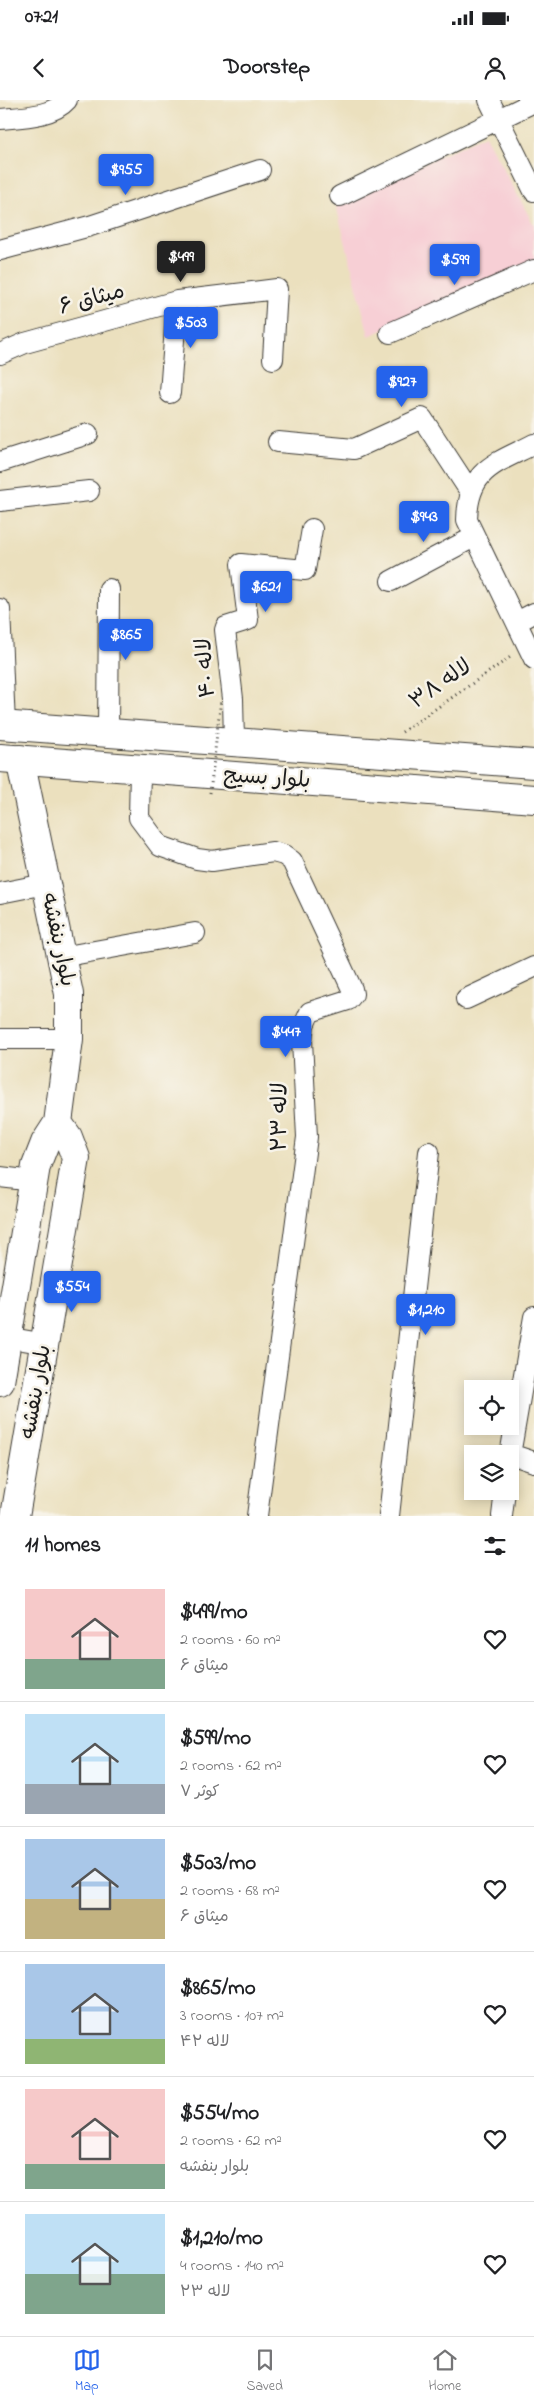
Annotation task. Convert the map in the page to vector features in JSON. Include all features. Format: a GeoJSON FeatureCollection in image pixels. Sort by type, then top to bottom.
{"type":"FeatureCollection","features":[{"type":"Feature","properties":{"kind":"main road","name":"بلوار بسیج"},"geometry":{"type":"LineString","coordinates":[[2,725],[534,764]]}},
{"type":"Feature","properties":{"kind":"main road","name":"بلوار بسیج"},"geometry":{"type":"LineString","coordinates":[[10,759],[534,799]]}},
{"type":"Feature","properties":{"kind":"main road","name":"بلوار بنفشه"},"geometry":{"type":"LineString","coordinates":[[0,1382],[3,1337],[36,1166],[45,1143],[58,1123],[69,1038],[69,994],[45,884],[10,759]]}},
{"type":"Feature","properties":{"kind":"main road","name":"بلوار بنفشه"},"geometry":{"type":"LineString","coordinates":[[16,1516],[76,1158],[68,1137],[58,1123]]}},
{"type":"Feature","properties":{"kind":"street"},"geometry":{"type":"LineString","coordinates":[[0,119],[40,114],[67,100]]}},
{"type":"Feature","properties":{"kind":"street"},"geometry":{"type":"LineString","coordinates":[[489,100],[534,191]]}},
{"type":"Feature","properties":{"kind":"street"},"geometry":{"type":"LineString","coordinates":[[340,196],[534,102]]}},
{"type":"Feature","properties":{"kind":"street"},"geometry":{"type":"LineString","coordinates":[[0,250],[90,226],[260,170]]}},
{"type":"Feature","properties":{"kind":"street"},"geometry":{"type":"LineString","coordinates":[[390,333],[534,270]]}},
{"type":"Feature","properties":{"kind":"street","name":"میثاق ۶"},"geometry":{"type":"LineString","coordinates":[[0,354],[25,343],[177,301],[277,290],[273,360]]}},
{"type":"Feature","properties":{"kind":"street"},"geometry":{"type":"LineString","coordinates":[[170,394],[177,301]]}},
{"type":"Feature","properties":{"kind":"street"},"geometry":{"type":"LineString","coordinates":[[278,442],[354,449],[422,418],[471,493]]}},
{"type":"Feature","properties":{"kind":"street"},"geometry":{"type":"LineString","coordinates":[[0,462],[88,434]]}},
{"type":"Feature","properties":{"kind":"street"},"geometry":{"type":"LineString","coordinates":[[531,652],[526,618],[474,536],[467,520],[467,504],[474,483],[485,469],[534,444]]}},
{"type":"Feature","properties":{"kind":"street"},"geometry":{"type":"LineString","coordinates":[[0,501],[89,491]]}},
{"type":"Feature","properties":{"kind":"street","name":"لاله ۴۰"},"geometry":{"type":"LineString","coordinates":[[234,742],[233,699],[224,630],[226,627],[248,620],[241,564],[305,570],[312,529]]}},
{"type":"Feature","properties":{"kind":"street"},"geometry":{"type":"LineString","coordinates":[[390,581],[474,536]]}},
{"type":"Feature","properties":{"kind":"street"},"geometry":{"type":"LineString","coordinates":[[108,733],[109,589]]}},
{"type":"Feature","properties":{"kind":"street"},"geometry":{"type":"LineString","coordinates":[[0,609],[2,725]]}},
{"type":"Feature","properties":{"kind":"street","name":"لاله ۲۳"},"geometry":{"type":"LineString","coordinates":[[140,768],[140,818],[160,846],[197,859],[212,861],[273,852],[284,855],[292,861],[352,989],[352,994],[348,1000],[310,1012],[304,1025],[302,1041],[307,1137],[257,1516]]}},
{"type":"Feature","properties":{"kind":"street"},"geometry":{"type":"LineString","coordinates":[[0,893],[45,884]]}},
{"type":"Feature","properties":{"kind":"street"},"geometry":{"type":"LineString","coordinates":[[61,957],[196,932]]}},
{"type":"Feature","properties":{"kind":"street"},"geometry":{"type":"LineString","coordinates":[[466,999],[534,968]]}},
{"type":"Feature","properties":{"kind":"street"},"geometry":{"type":"LineString","coordinates":[[0,1040],[69,1038]]}},
{"type":"Feature","properties":{"kind":"street"},"geometry":{"type":"LineString","coordinates":[[389,1516],[429,1152]]}},
{"type":"Feature","properties":{"kind":"street"},"geometry":{"type":"LineString","coordinates":[[0,1177],[34,1181]]}},
{"type":"Feature","properties":{"kind":"street"},"geometry":{"type":"LineString","coordinates":[[512,1445],[534,1317]]}},
{"type":"Feature","properties":{"kind":"street"},"geometry":{"type":"LineString","coordinates":[[3,1337],[46,1344]]}},
{"type":"Feature","properties":{"kind":"street"},"geometry":{"type":"LineString","coordinates":[[519,1458],[534,1462]]}},
{"type":"Feature","properties":{"kind":"street"},"geometry":{"type":"LineString","coordinates":[[502,1516],[504,1500]]}},
{"type":"Feature","properties":{"kind":"path","name":"لاله ۳۸"},"geometry":{"type":"LineString","coordinates":[[372,752],[531,652]]}},
{"type":"Feature","properties":{"kind":"path"},"geometry":{"type":"LineString","coordinates":[[210,793],[221,699]]}},
{"type":"Feature","properties":{"kind":"shaded area"},"geometry":{"type":"Polygon","coordinates":[[[485,135],[534,225],[534,264],[369,336],[336,205],[485,135]]]}}]}
